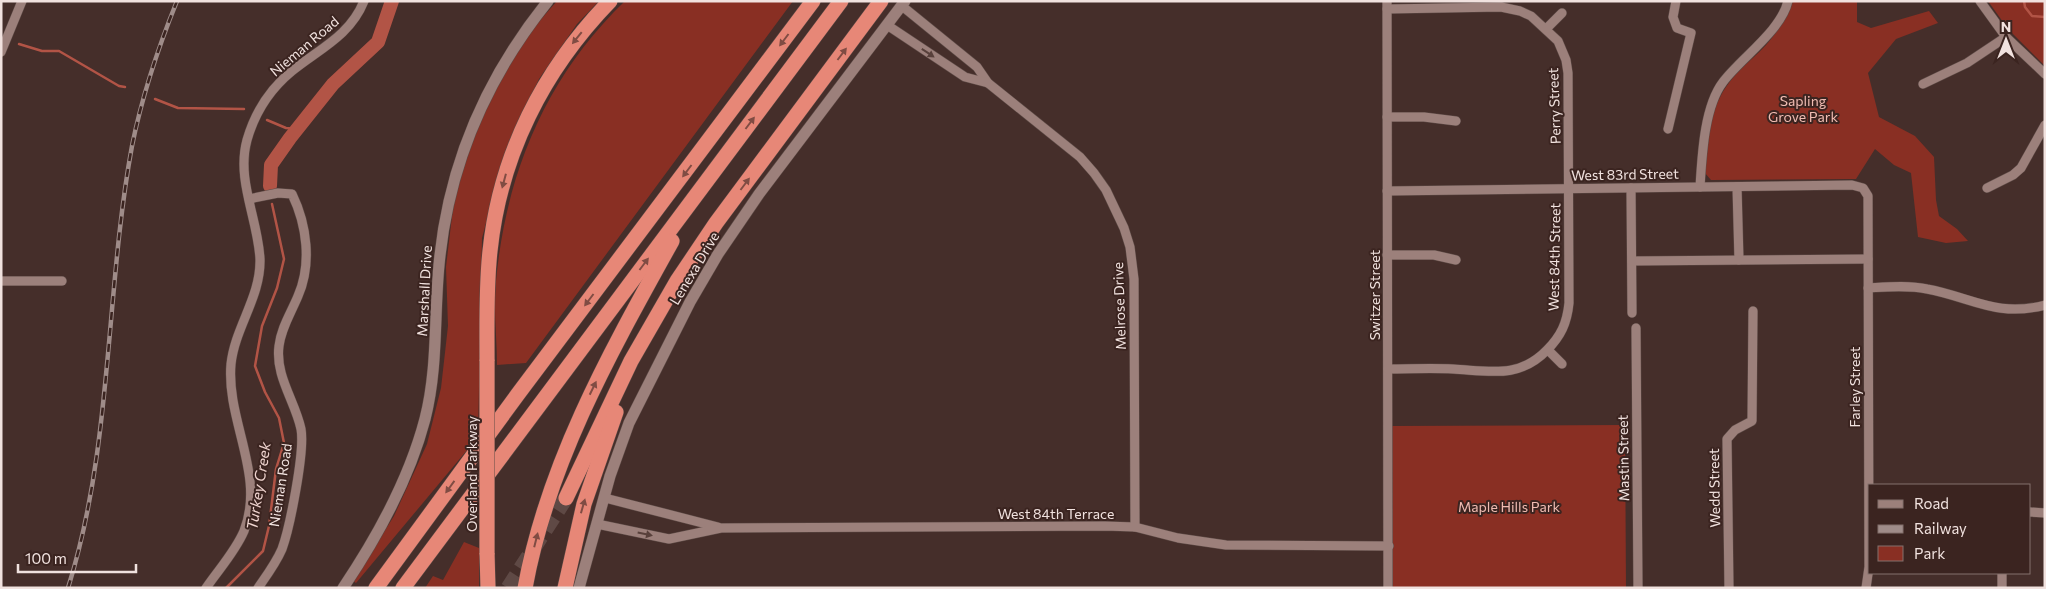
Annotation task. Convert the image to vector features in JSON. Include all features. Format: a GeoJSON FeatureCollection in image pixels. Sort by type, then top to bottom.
{"type":"FeatureCollection","features":[{"type":"Feature","properties":{"kind":"highway","name":"Overland Parkway"},"geometry":{"type":"LineString","coordinates":[[488,588],[487,361],[490,251],[499,198],[511,157],[532,107],[545,83],[576,38],[610,1]]}},
{"type":"Feature","properties":{"kind":"highway"},"geometry":{"type":"LineString","coordinates":[[376,588],[518,394],[813,1]]}},
{"type":"Feature","properties":{"kind":"highway"},"geometry":{"type":"LineString","coordinates":[[403,588],[841,1]]}},
{"type":"Feature","properties":{"kind":"highway"},"geometry":{"type":"LineString","coordinates":[[566,498],[630,361],[677,281],[716,223],[881,1]]}},
{"type":"Feature","properties":{"kind":"highway"},"geometry":{"type":"LineString","coordinates":[[526,588],[543,514],[575,427],[615,344],[700,190]]}},
{"type":"Feature","properties":{"kind":"highway"},"geometry":{"type":"LineString","coordinates":[[564,588],[584,504],[602,448],[637,364],[677,281]]}},
{"type":"Feature","properties":{"kind":"highway"},"geometry":{"type":"LineString","coordinates":[[413,588],[441,537]]}},
{"type":"Feature","properties":{"kind":"highway"},"geometry":{"type":"LineString","coordinates":[[370,588],[395,562]]}},
{"type":"Feature","properties":{"kind":"street"},"geometry":{"type":"LineString","coordinates":[[1,52],[22,1]]}},
{"type":"Feature","properties":{"kind":"street","name":"Nieman Road"},"geometry":{"type":"LineString","coordinates":[[206,588],[238,544],[249,512],[251,496],[250,475],[232,405],[230,376],[235,346],[255,295],[259,278],[258,244],[244,170],[244,156],[248,139],[258,111],[269,94],[282,79],[340,37],[348,28],[364,1]]}},
{"type":"Feature","properties":{"kind":"street","name":"Marshall Drive"},"geometry":{"type":"LineString","coordinates":[[343,588],[397,497],[416,450],[426,417],[436,349],[439,266],[444,222],[459,160],[471,128],[496,76],[509,53],[548,1]]}},
{"type":"Feature","properties":{"kind":"street"},"geometry":{"type":"LineString","coordinates":[[1668,129],[1691,33],[1677,28],[1673,17],[1676,1]]}},
{"type":"Feature","properties":{"kind":"street"},"geometry":{"type":"LineString","coordinates":[[1700,187],[1702,156],[1711,106],[1721,84],[1738,64],[1766,38],[1788,1]]}},
{"type":"Feature","properties":{"kind":"street"},"geometry":{"type":"LineString","coordinates":[[1980,1],[2006,37],[2045,74]]}},
{"type":"Feature","properties":{"kind":"street","name":"Lenexa Drive"},"geometry":{"type":"LineString","coordinates":[[579,588],[610,476],[628,423],[685,311],[714,262],[759,194],[904,4]]}},
{"type":"Feature","properties":{"kind":"street","name":"Melrose Drive"},"geometry":{"type":"LineString","coordinates":[[904,4],[977,67],[988,83],[1080,157],[1106,190],[1126,234],[1130,247],[1134,279],[1135,527]]}},
{"type":"Feature","properties":{"kind":"street","name":"Perry Street"},"geometry":{"type":"LineString","coordinates":[[1387,5],[1508,8],[1531,16],[1546,28],[1558,41],[1562,49],[1568,73],[1569,188]]}},
{"type":"Feature","properties":{"kind":"street","name":"Switzer Street"},"geometry":{"type":"LineString","coordinates":[[1387,5],[1388,588]]}},
{"type":"Feature","properties":{"kind":"street"},"geometry":{"type":"LineString","coordinates":[[1546,28],[1562,13]]}},
{"type":"Feature","properties":{"kind":"street","name":"Melrose Drive"},"geometry":{"type":"LineString","coordinates":[[887,25],[965,78],[988,83]]}},
{"type":"Feature","properties":{"kind":"street"},"geometry":{"type":"LineString","coordinates":[[1923,84],[1967,63],[2006,37]]}},
{"type":"Feature","properties":{"kind":"street"},"geometry":{"type":"LineString","coordinates":[[1387,117],[1424,117],[1456,121]]}},
{"type":"Feature","properties":{"kind":"street"},"geometry":{"type":"LineString","coordinates":[[1986,188],[2013,175],[2020,168],[2045,125]]}},
{"type":"Feature","properties":{"kind":"street","name":"West 83rd Street"},"geometry":{"type":"LineString","coordinates":[[1388,191],[1852,185],[1863,188]]}},
{"type":"Feature","properties":{"kind":"street"},"geometry":{"type":"LineString","coordinates":[[1737,187],[1739,260]]}},
{"type":"Feature","properties":{"kind":"street","name":"West 84th Street"},"geometry":{"type":"LineString","coordinates":[[1388,369],[1509,371],[1536,361],[1548,350],[1559,338],[1568,316],[1569,188]]}},
{"type":"Feature","properties":{"kind":"street"},"geometry":{"type":"LineString","coordinates":[[1631,188],[1632,313]]}},
{"type":"Feature","properties":{"kind":"street","name":"Farley Street"},"geometry":{"type":"LineString","coordinates":[[1863,188],[1868,196],[1868,566],[1866,588]]}},
{"type":"Feature","properties":{"kind":"street","name":"Nieman Road"},"geometry":{"type":"LineString","coordinates":[[249,199],[278,193],[292,194],[298,207],[307,252],[304,280],[282,331],[279,352],[280,372],[296,410],[301,431],[300,456],[287,532],[272,569],[258,588]]}},
{"type":"Feature","properties":{"kind":"street"},"geometry":{"type":"LineString","coordinates":[[1387,255],[1434,255],[1456,260]]}},
{"type":"Feature","properties":{"kind":"street"},"geometry":{"type":"LineString","coordinates":[[1632,261],[1868,259]]}},
{"type":"Feature","properties":{"kind":"street"},"geometry":{"type":"LineString","coordinates":[[1,281],[62,281]]}},
{"type":"Feature","properties":{"kind":"street"},"geometry":{"type":"LineString","coordinates":[[1868,288],[1925,288],[1979,305],[2005,310],[2021,310],[2045,305]]}},
{"type":"Feature","properties":{"kind":"street","name":"Wedd Street"},"geometry":{"type":"LineString","coordinates":[[1728,588],[1727,440],[1735,430],[1752,422],[1752,311]]}},
{"type":"Feature","properties":{"kind":"street","name":"Mastin Street"},"geometry":{"type":"LineString","coordinates":[[1636,328],[1638,588]]}},
{"type":"Feature","properties":{"kind":"street"},"geometry":{"type":"LineString","coordinates":[[1548,350],[1562,364]]}},
{"type":"Feature","properties":{"kind":"street","name":"West 84th Terrace"},"geometry":{"type":"LineString","coordinates":[[604,498],[721,528]]}},
{"type":"Feature","properties":{"kind":"street"},"geometry":{"type":"LineString","coordinates":[[2031,512],[2045,513]]}},
{"type":"Feature","properties":{"kind":"street","name":"West 84th Terrace"},"geometry":{"type":"LineString","coordinates":[[597,524],[669,539],[721,528],[1135,527],[1178,538],[1226,545],[1388,546]]}},
{"type":"Feature","properties":{"kind":"street"},"geometry":{"type":"LineString","coordinates":[[2002,574],[2002,588]]}},
{"type":"Feature","properties":{"kind":"green space"},"geometry":{"type":"Polygon","coordinates":[[[557,1],[599,1],[577,24],[539,79],[506,149],[482,238],[478,437],[356,583],[353,581],[394,516],[427,444],[441,388],[448,326],[446,267],[454,199],[480,117],[509,63],[535,26],[557,1]]]}},
{"type":"Feature","properties":{"kind":"green space"},"geometry":{"type":"Polygon","coordinates":[[[625,1],[793,1],[526,363],[497,365],[496,281],[501,241],[509,202],[520,165],[552,95],[573,62],[597,30],[625,1]]]}},
{"type":"Feature","properties":{"kind":"green space","name":"Sapling Grove Park"},"geometry":{"type":"Polygon","coordinates":[[[1791,1],[1857,1],[1857,22],[1871,28],[1929,11],[1938,23],[1896,39],[1868,73],[1879,117],[1915,136],[1934,157],[1936,200],[1939,216],[1957,229],[1968,241],[1946,243],[1918,237],[1911,173],[1894,165],[1875,149],[1856,179],[1711,180],[1705,173],[1710,128],[1720,96],[1736,74],[1774,35],[1791,1]]]}},
{"type":"Feature","properties":{"kind":"green space"},"geometry":{"type":"Polygon","coordinates":[[[1988,1],[2045,1],[2045,66],[2008,29],[1988,1]]]}},
{"type":"Feature","properties":{"kind":"green space","name":"Maple Hills Park"},"geometry":{"type":"Polygon","coordinates":[[[1625,425],[1626,588],[1392,588],[1392,426],[1625,425]]]}},
{"type":"Feature","properties":{"kind":"green space"},"geometry":{"type":"Polygon","coordinates":[[[464,542],[479,548],[479,588],[425,588],[433,576],[443,580],[464,542]]]}},
{"type":"Feature","properties":{"kind":"waterway","name":"Turkey Creek"},"geometry":{"type":"LineString","coordinates":[[270,186],[271,165],[290,138],[333,84],[378,42],[392,1]]}},
{"type":"Feature","properties":{"kind":"waterway"},"geometry":{"type":"LineString","coordinates":[[2024,1],[2025,7],[2032,16],[2045,17]]}},
{"type":"Feature","properties":{"kind":"waterway"},"geometry":{"type":"LineString","coordinates":[[19,44],[42,51],[59,51],[119,86],[125,87]]}},
{"type":"Feature","properties":{"kind":"waterway"},"geometry":{"type":"LineString","coordinates":[[155,99],[178,108],[244,109]]}},
{"type":"Feature","properties":{"kind":"waterway"},"geometry":{"type":"LineString","coordinates":[[267,120],[286,128],[297,129]]}},
{"type":"Feature","properties":{"kind":"waterway","name":"Turkey Creek"},"geometry":{"type":"LineString","coordinates":[[226,588],[263,551],[269,526],[276,469],[284,443],[279,418],[265,392],[255,366],[262,326],[277,288],[284,259],[272,204]]}},
{"type":"Feature","properties":{"kind":"tunnel"},"geometry":{"type":"LineString","coordinates":[[508,588],[566,498]]}},
{"type":"Feature","properties":{"kind":"railway"},"geometry":{"type":"LineString","coordinates":[[68,588],[83,534],[101,424],[123,201],[132,146],[151,72],[177,1]]}}]}
